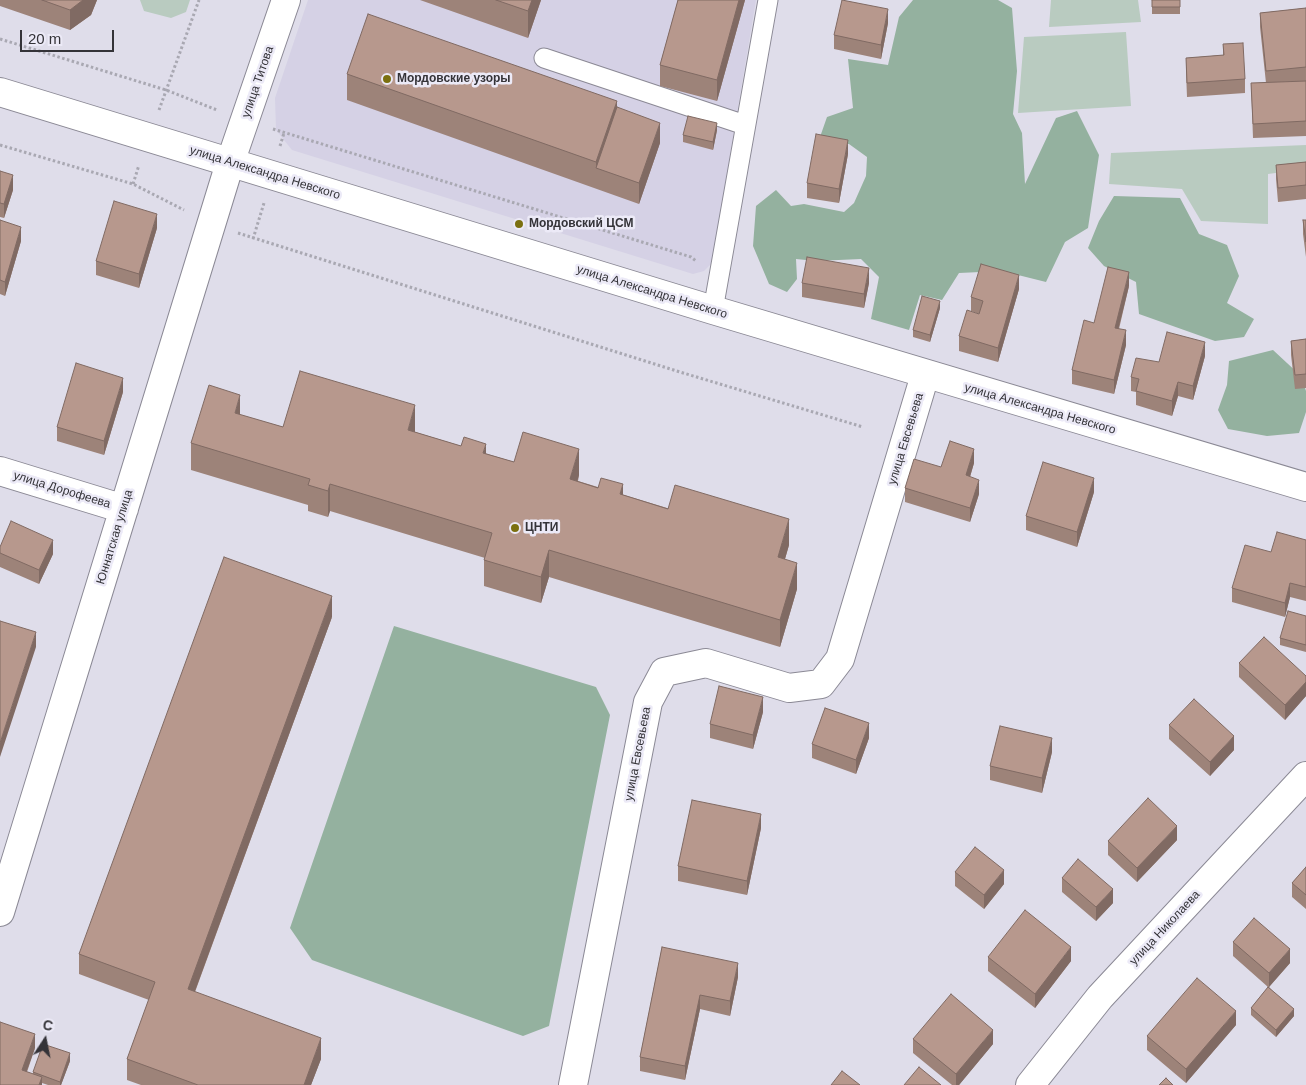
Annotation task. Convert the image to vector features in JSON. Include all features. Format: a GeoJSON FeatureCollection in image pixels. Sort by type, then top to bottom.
{"type":"FeatureCollection","features":[{"type":"Feature","properties":{"kind":"street","name":"улица Титова"},"geometry":{"type":"LineString","coordinates":[[230,163],[286,0]]}},
{"type":"Feature","properties":{"kind":"street","name":"улица Александра Невского"},"geometry":{"type":"LineString","coordinates":[[0,92],[713,310],[1306,487]]}},
{"type":"Feature","properties":{"kind":"street","name":"Юннатская улица"},"geometry":{"type":"LineString","coordinates":[[0,912],[230,163]]}},
{"type":"Feature","properties":{"kind":"street","name":"улица Евсевьева"},"geometry":{"type":"LineString","coordinates":[[573,1085],[648,702],[664,672],[706,663],[788,688],[821,684],[840,659],[925,374]]}},
{"type":"Feature","properties":{"kind":"street","name":"улица Дорофеева"},"geometry":{"type":"LineString","coordinates":[[0,471],[124,509]]}},
{"type":"Feature","properties":{"kind":"street","name":"улица Николаева"},"geometry":{"type":"LineString","coordinates":[[1030,1085],[1100,997],[1306,776]]}},
{"type":"Feature","properties":{"kind":"lane"},"geometry":{"type":"LineString","coordinates":[[713,310],[768,0]]}},
{"type":"Feature","properties":{"kind":"lane"},"geometry":{"type":"LineString","coordinates":[[544,58],[745,125]]}},
{"type":"Feature","properties":{"kind":"path"},"geometry":{"type":"LineString","coordinates":[[132,184],[199,0]]}},
{"type":"Feature","properties":{"kind":"path"},"geometry":{"type":"LineString","coordinates":[[0,39],[166,90],[245,120],[691,257]]}},
{"type":"Feature","properties":{"kind":"path"},"geometry":{"type":"LineString","coordinates":[[0,145],[132,184],[212,224],[253,239],[863,427]]}},
{"type":"Feature","properties":{"kind":"shaded area"},"geometry":{"type":"Polygon","coordinates":[[[308,0],[756,0],[712,263],[704,271],[693,274],[292,150],[276,130],[275,98],[308,0]]]}},
{"type":"Feature","properties":{"kind":"green space"},"geometry":{"type":"Polygon","coordinates":[[[140,0],[190,0],[186,12],[171,18],[144,11],[140,0]]]}},
{"type":"Feature","properties":{"kind":"green space"},"geometry":{"type":"Polygon","coordinates":[[[913,0],[998,0],[1012,8],[1017,71],[1013,114],[1022,133],[1025,184],[1056,118],[1077,111],[1099,155],[1088,228],[1065,242],[1046,282],[1002,271],[959,273],[942,300],[920,295],[909,330],[871,319],[879,277],[861,259],[816,261],[796,259],[797,279],[787,292],[769,284],[753,246],[756,206],[776,190],[791,206],[804,204],[844,212],[854,203],[866,176],[867,157],[849,144],[831,144],[820,137],[827,117],[853,108],[848,59],[888,65],[899,17],[913,0]]]}},
{"type":"Feature","properties":{"kind":"green space"},"geometry":{"type":"Polygon","coordinates":[[[1051,0],[1138,0],[1141,22],[1049,27],[1051,0]]]}},
{"type":"Feature","properties":{"kind":"green space"},"geometry":{"type":"Polygon","coordinates":[[[1126,32],[1131,106],[1018,113],[1024,37],[1126,32]]]}},
{"type":"Feature","properties":{"kind":"green space"},"geometry":{"type":"Polygon","coordinates":[[[1306,145],[1306,169],[1268,174],[1268,224],[1201,221],[1182,189],[1109,184],[1111,153],[1306,145]]]}},
{"type":"Feature","properties":{"kind":"green space"},"geometry":{"type":"Polygon","coordinates":[[[1114,196],[1180,198],[1199,234],[1227,245],[1239,276],[1227,303],[1254,319],[1244,337],[1215,341],[1139,314],[1136,282],[1104,266],[1088,248],[1099,221],[1114,196]]]}},
{"type":"Feature","properties":{"kind":"green space"},"geometry":{"type":"Polygon","coordinates":[[[1273,350],[1301,376],[1306,391],[1306,412],[1299,433],[1267,436],[1228,429],[1218,410],[1227,385],[1229,361],[1273,350]]]}},
{"type":"Feature","properties":{"kind":"green space"},"geometry":{"type":"Polygon","coordinates":[[[394,626],[596,687],[610,715],[549,1026],[523,1036],[312,960],[290,928],[394,626]]]}},
{"type":"Feature","properties":{"kind":"building"},"geometry":{"type":"Polygon","coordinates":[[[42,0],[83,0],[70,10],[42,0]]]}},
{"type":"Feature","properties":{"kind":"building"},"geometry":{"type":"Polygon","coordinates":[[[496,0],[532,0],[528,11],[496,0]]]}},
{"type":"Feature","properties":{"kind":"building"},"geometry":{"type":"Polygon","coordinates":[[[678,0],[739,0],[717,80],[660,65],[678,0]]]}},
{"type":"Feature","properties":{"kind":"building"},"geometry":{"type":"Polygon","coordinates":[[[842,0],[888,9],[881,45],[834,35],[842,0]]]}},
{"type":"Feature","properties":{"kind":"building"},"geometry":{"type":"Polygon","coordinates":[[[1152,0],[1180,0],[1180,7],[1152,7],[1152,0]]]}},
{"type":"Feature","properties":{"kind":"building"},"geometry":{"type":"Polygon","coordinates":[[[1306,8],[1306,67],[1266,71],[1260,13],[1306,8]]]}},
{"type":"Feature","properties":{"kind":"building"},"geometry":{"type":"Polygon","coordinates":[[[368,14],[617,101],[596,162],[347,74],[368,14]]]}},
{"type":"Feature","properties":{"kind":"building"},"geometry":{"type":"Polygon","coordinates":[[[1243,43],[1245,79],[1187,83],[1186,58],[1224,55],[1223,44],[1243,43]]]}},
{"type":"Feature","properties":{"kind":"building"},"geometry":{"type":"Polygon","coordinates":[[[1306,81],[1306,121],[1253,124],[1251,83],[1306,81]]]}},
{"type":"Feature","properties":{"kind":"building"},"geometry":{"type":"Polygon","coordinates":[[[617,107],[660,123],[639,183],[596,168],[617,107]]]}},
{"type":"Feature","properties":{"kind":"building"},"geometry":{"type":"Polygon","coordinates":[[[688,116],[717,123],[713,142],[683,135],[688,116]]]}},
{"type":"Feature","properties":{"kind":"building"},"geometry":{"type":"Polygon","coordinates":[[[816,134],[848,140],[839,189],[807,183],[816,134]]]}},
{"type":"Feature","properties":{"kind":"building"},"geometry":{"type":"Polygon","coordinates":[[[1306,162],[1306,185],[1278,188],[1276,165],[1306,162]]]}},
{"type":"Feature","properties":{"kind":"building"},"geometry":{"type":"Polygon","coordinates":[[[0,171],[13,175],[4,204],[0,203],[0,171]]]}},
{"type":"Feature","properties":{"kind":"building"},"geometry":{"type":"Polygon","coordinates":[[[114,201],[157,214],[139,274],[96,261],[114,201]]]}},
{"type":"Feature","properties":{"kind":"building"},"geometry":{"type":"Polygon","coordinates":[[[0,220],[21,227],[5,282],[0,280],[0,220]]]}},
{"type":"Feature","properties":{"kind":"building"},"geometry":{"type":"Polygon","coordinates":[[[1303,220],[1306,220],[1306,242],[1303,220]]]}},
{"type":"Feature","properties":{"kind":"building"},"geometry":{"type":"Polygon","coordinates":[[[807,257],[869,268],[864,294],[802,283],[807,257]]]}},
{"type":"Feature","properties":{"kind":"building"},"geometry":{"type":"Polygon","coordinates":[[[981,264],[1019,275],[998,348],[959,336],[967,310],[979,314],[983,301],[971,297],[981,264]]]}},
{"type":"Feature","properties":{"kind":"building"},"geometry":{"type":"Polygon","coordinates":[[[1108,267],[1129,272],[1115,328],[1126,330],[1114,380],[1072,370],[1084,320],[1094,323],[1108,267]]]}},
{"type":"Feature","properties":{"kind":"building"},"geometry":{"type":"Polygon","coordinates":[[[922,296],[940,301],[930,335],[913,330],[922,296]]]}},
{"type":"Feature","properties":{"kind":"building"},"geometry":{"type":"Polygon","coordinates":[[[1167,332],[1205,342],[1193,386],[1178,382],[1172,401],[1136,391],[1139,379],[1131,377],[1136,358],[1159,362],[1167,332]]]}},
{"type":"Feature","properties":{"kind":"building"},"geometry":{"type":"Polygon","coordinates":[[[1306,339],[1306,374],[1295,375],[1291,341],[1306,339]]]}},
{"type":"Feature","properties":{"kind":"building"},"geometry":{"type":"Polygon","coordinates":[[[76,363],[123,378],[104,441],[57,427],[76,363]]]}},
{"type":"Feature","properties":{"kind":"building","name":"ЦНТИ"},"geometry":{"type":"Polygon","coordinates":[[[300,371],[415,405],[408,430],[461,446],[464,437],[486,444],[483,453],[514,462],[523,432],[579,449],[570,479],[598,488],[601,478],[623,484],[620,494],[668,509],[675,485],[789,519],[778,557],[797,563],[780,620],[549,550],[541,577],[484,560],[492,533],[330,484],[328,491],[308,485],[310,479],[191,443],[209,385],[240,395],[235,413],[283,427],[300,371]]]}},
{"type":"Feature","properties":{"kind":"building"},"geometry":{"type":"Polygon","coordinates":[[[950,441],[974,449],[966,475],[979,480],[970,508],[905,488],[914,459],[941,467],[950,441]]]}},
{"type":"Feature","properties":{"kind":"building"},"geometry":{"type":"Polygon","coordinates":[[[1043,462],[1094,478],[1077,532],[1026,516],[1043,462]]]}},
{"type":"Feature","properties":{"kind":"building"},"geometry":{"type":"Polygon","coordinates":[[[11,521],[53,540],[39,570],[0,553],[0,547],[11,521]]]}},
{"type":"Feature","properties":{"kind":"building"},"geometry":{"type":"Polygon","coordinates":[[[1277,532],[1306,540],[1306,587],[1290,583],[1285,603],[1232,588],[1245,545],[1271,552],[1277,532]]]}},
{"type":"Feature","properties":{"kind":"building"},"geometry":{"type":"Polygon","coordinates":[[[224,557],[332,596],[188,989],[321,1038],[304,1085],[198,1085],[127,1059],[155,982],[79,954],[224,557]]]}},
{"type":"Feature","properties":{"kind":"building"},"geometry":{"type":"Polygon","coordinates":[[[1288,611],[1306,616],[1306,645],[1280,638],[1288,611]]]}},
{"type":"Feature","properties":{"kind":"building"},"geometry":{"type":"Polygon","coordinates":[[[0,621],[36,632],[0,743],[0,621]]]}},
{"type":"Feature","properties":{"kind":"building"},"geometry":{"type":"Polygon","coordinates":[[[1264,637],[1306,676],[1306,682],[1285,705],[1239,663],[1264,637]]]}},
{"type":"Feature","properties":{"kind":"building"},"geometry":{"type":"Polygon","coordinates":[[[719,686],[763,697],[753,735],[710,724],[719,686]]]}},
{"type":"Feature","properties":{"kind":"building"},"geometry":{"type":"Polygon","coordinates":[[[1194,699],[1234,736],[1210,762],[1169,725],[1194,699]]]}},
{"type":"Feature","properties":{"kind":"building"},"geometry":{"type":"Polygon","coordinates":[[[825,708],[869,723],[856,760],[812,744],[825,708]]]}},
{"type":"Feature","properties":{"kind":"building"},"geometry":{"type":"Polygon","coordinates":[[[1000,726],[1052,738],[1042,778],[990,766],[1000,726]]]}},
{"type":"Feature","properties":{"kind":"building"},"geometry":{"type":"Polygon","coordinates":[[[1148,798],[1177,826],[1137,868],[1108,841],[1148,798]]]}},
{"type":"Feature","properties":{"kind":"building"},"geometry":{"type":"Polygon","coordinates":[[[692,800],[761,814],[747,881],[678,866],[692,800]]]}},
{"type":"Feature","properties":{"kind":"building"},"geometry":{"type":"Polygon","coordinates":[[[975,847],[1004,870],[984,895],[955,872],[975,847]]]}},
{"type":"Feature","properties":{"kind":"building"},"geometry":{"type":"Polygon","coordinates":[[[1078,859],[1113,889],[1096,907],[1062,878],[1078,859]]]}},
{"type":"Feature","properties":{"kind":"building"},"geometry":{"type":"Polygon","coordinates":[[[1306,867],[1306,895],[1292,883],[1306,867]]]}},
{"type":"Feature","properties":{"kind":"building"},"geometry":{"type":"Polygon","coordinates":[[[1025,910],[1071,947],[1035,994],[988,957],[1025,910]]]}},
{"type":"Feature","properties":{"kind":"building"},"geometry":{"type":"Polygon","coordinates":[[[1254,918],[1290,949],[1269,973],[1233,942],[1254,918]]]}},
{"type":"Feature","properties":{"kind":"building"},"geometry":{"type":"Polygon","coordinates":[[[662,947],[738,963],[730,1001],[700,995],[685,1066],[640,1057],[662,947]]]}},
{"type":"Feature","properties":{"kind":"building"},"geometry":{"type":"Polygon","coordinates":[[[1197,978],[1236,1011],[1186,1069],[1147,1036],[1197,978]]]}},
{"type":"Feature","properties":{"kind":"building"},"geometry":{"type":"Polygon","coordinates":[[[1268,987],[1294,1009],[1276,1030],[1251,1008],[1268,987]]]}},
{"type":"Feature","properties":{"kind":"building"},"geometry":{"type":"Polygon","coordinates":[[[951,994],[993,1030],[956,1074],[913,1039],[951,994]]]}},
{"type":"Feature","properties":{"kind":"building"},"geometry":{"type":"Polygon","coordinates":[[[0,1022],[35,1034],[22,1070],[42,1077],[39,1085],[0,1085],[0,1022]]]}},
{"type":"Feature","properties":{"kind":"building"},"geometry":{"type":"Polygon","coordinates":[[[43,1044],[70,1053],[60,1082],[33,1072],[43,1044]]]}},
{"type":"Feature","properties":{"kind":"building"},"geometry":{"type":"Polygon","coordinates":[[[919,1067],[941,1085],[904,1085],[919,1067]]]}},
{"type":"Feature","properties":{"kind":"building"},"geometry":{"type":"Polygon","coordinates":[[[842,1071],[860,1085],[831,1085],[842,1071]]]}},
{"type":"Feature","properties":{"kind":"building"},"geometry":{"type":"Polygon","coordinates":[[[1166,1078],[1173,1085],[1159,1085],[1166,1078]]]}},
{"type":"Feature","properties":{"kind":"place","name":"Мордовские узоры"},"geometry":{"type":"Point","coordinates":[387,79]}},
{"type":"Feature","properties":{"kind":"place","name":"Мордовский ЦСМ"},"geometry":{"type":"Point","coordinates":[519,224]}},
{"type":"Feature","properties":{"kind":"place","name":"ЦНТИ"},"geometry":{"type":"Point","coordinates":[515,528]}}]}
